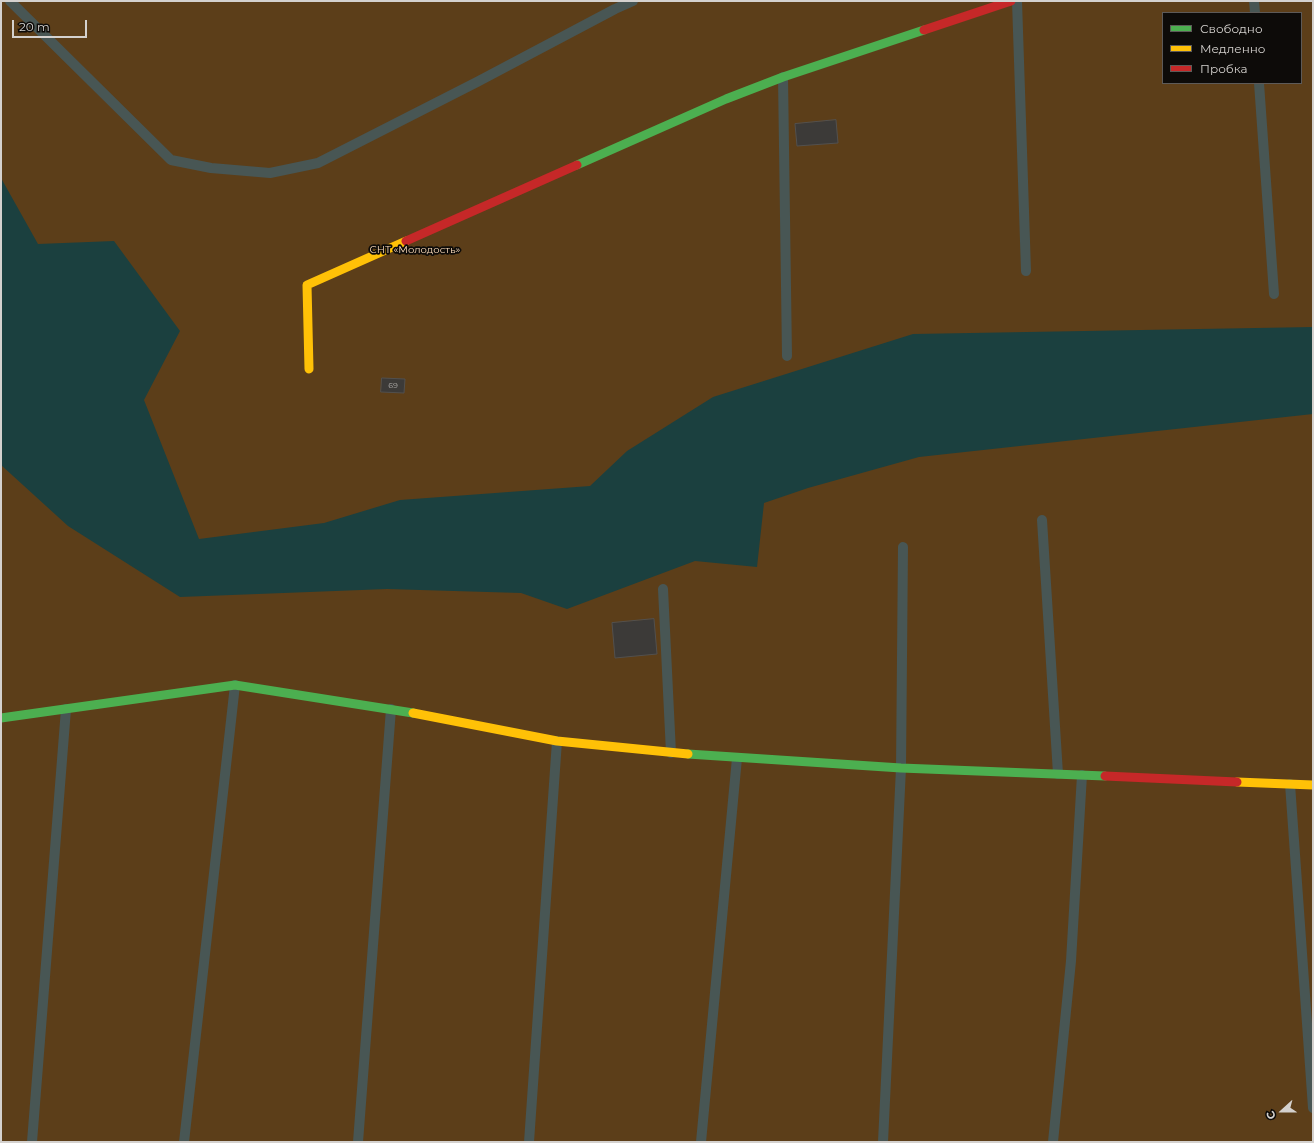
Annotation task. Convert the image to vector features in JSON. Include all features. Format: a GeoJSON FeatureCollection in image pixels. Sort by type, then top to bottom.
{"type":"FeatureCollection","features":[{"type":"Feature","properties":{"kind":"street"},"geometry":{"type":"LineString","coordinates":[[309,369],[307,285],[726,99],[783,77],[1011,1]]}},
{"type":"Feature","properties":{"kind":"street"},"geometry":{"type":"LineString","coordinates":[[1,718],[235,685],[391,709],[557,741],[672,753],[902,768],[1313,785]]}},
{"type":"Feature","properties":{"kind":"lane"},"geometry":{"type":"LineString","coordinates":[[10,1],[171,160],[210,168],[270,173],[318,163],[633,1]]}},
{"type":"Feature","properties":{"kind":"lane"},"geometry":{"type":"LineString","coordinates":[[1017,1],[1026,271]]}},
{"type":"Feature","properties":{"kind":"lane"},"geometry":{"type":"LineString","coordinates":[[1254,1],[1255,12]]}},
{"type":"Feature","properties":{"kind":"lane"},"geometry":{"type":"LineString","coordinates":[[783,77],[787,356]]}},
{"type":"Feature","properties":{"kind":"lane"},"geometry":{"type":"LineString","coordinates":[[1259,84],[1274,294]]}},
{"type":"Feature","properties":{"kind":"lane"},"geometry":{"type":"LineString","coordinates":[[1042,520],[1058,774]]}},
{"type":"Feature","properties":{"kind":"lane"},"geometry":{"type":"LineString","coordinates":[[883,1142],[902,768],[903,547]]}},
{"type":"Feature","properties":{"kind":"lane"},"geometry":{"type":"LineString","coordinates":[[663,589],[672,753]]}},
{"type":"Feature","properties":{"kind":"lane"},"geometry":{"type":"LineString","coordinates":[[184,1142],[235,685]]}},
{"type":"Feature","properties":{"kind":"lane"},"geometry":{"type":"LineString","coordinates":[[32,1142],[66,709]]}},
{"type":"Feature","properties":{"kind":"lane"},"geometry":{"type":"LineString","coordinates":[[358,1142],[391,709]]}},
{"type":"Feature","properties":{"kind":"lane"},"geometry":{"type":"LineString","coordinates":[[529,1142],[557,741]]}},
{"type":"Feature","properties":{"kind":"lane"},"geometry":{"type":"LineString","coordinates":[[701,1142],[737,758]]}},
{"type":"Feature","properties":{"kind":"lane"},"geometry":{"type":"LineString","coordinates":[[1053,1142],[1071,961],[1082,775]]}},
{"type":"Feature","properties":{"kind":"lane"},"geometry":{"type":"LineString","coordinates":[[1290,784],[1313,1108]]}},
{"type":"Feature","properties":{"kind":"green space","name":"СНТ «Молодость»"},"geometry":{"type":"Polygon","coordinates":[[[1,1],[1313,1],[1313,1142],[1,1142],[1,1]]]}},
{"type":"Feature","properties":{"kind":"water"},"geometry":{"type":"Polygon","coordinates":[[[1,178],[38,244],[114,241],[180,331],[144,400],[199,539],[324,523],[400,500],[590,486],[627,451],[713,397],[913,334],[1313,327],[1313,414],[919,457],[808,488],[764,503],[757,567],[695,561],[567,609],[521,593],[387,589],[180,597],[68,526],[1,465],[1,178]]]}},
{"type":"Feature","properties":{"kind":"building"},"geometry":{"type":"Polygon","coordinates":[[[836,120],[838,143],[797,146],[795,124],[836,120]]]}},
{"type":"Feature","properties":{"kind":"building"},"geometry":{"type":"Polygon","coordinates":[[[382,378],[405,379],[404,393],[381,392],[382,378]]]}},
{"type":"Feature","properties":{"kind":"building"},"geometry":{"type":"Polygon","coordinates":[[[654,619],[657,654],[615,658],[612,623],[654,619]]]}},
{"type":"Feature","properties":{"kind":"traffic: fast"},"geometry":{"type":"LineString","coordinates":[[577,165],[726,99],[783,77],[924,30]]}},
{"type":"Feature","properties":{"kind":"traffic: fast"},"geometry":{"type":"LineString","coordinates":[[1,718],[235,685],[413,713]]}},
{"type":"Feature","properties":{"kind":"traffic: fast"},"geometry":{"type":"LineString","coordinates":[[688,754],[901,768],[1105,776]]}},
{"type":"Feature","properties":{"kind":"traffic: slow"},"geometry":{"type":"LineString","coordinates":[[309,369],[307,285],[406,241]]}},
{"type":"Feature","properties":{"kind":"traffic: slow"},"geometry":{"type":"LineString","coordinates":[[413,713],[557,741],[688,754]]}},
{"type":"Feature","properties":{"kind":"traffic: slow"},"geometry":{"type":"LineString","coordinates":[[1237,782],[1313,785]]}},
{"type":"Feature","properties":{"kind":"traffic: jam"},"geometry":{"type":"LineString","coordinates":[[924,30],[1011,1]]}},
{"type":"Feature","properties":{"kind":"traffic: jam"},"geometry":{"type":"LineString","coordinates":[[406,241],[577,165]]}},
{"type":"Feature","properties":{"kind":"traffic: jam"},"geometry":{"type":"LineString","coordinates":[[1105,776],[1237,782]]}}]}
